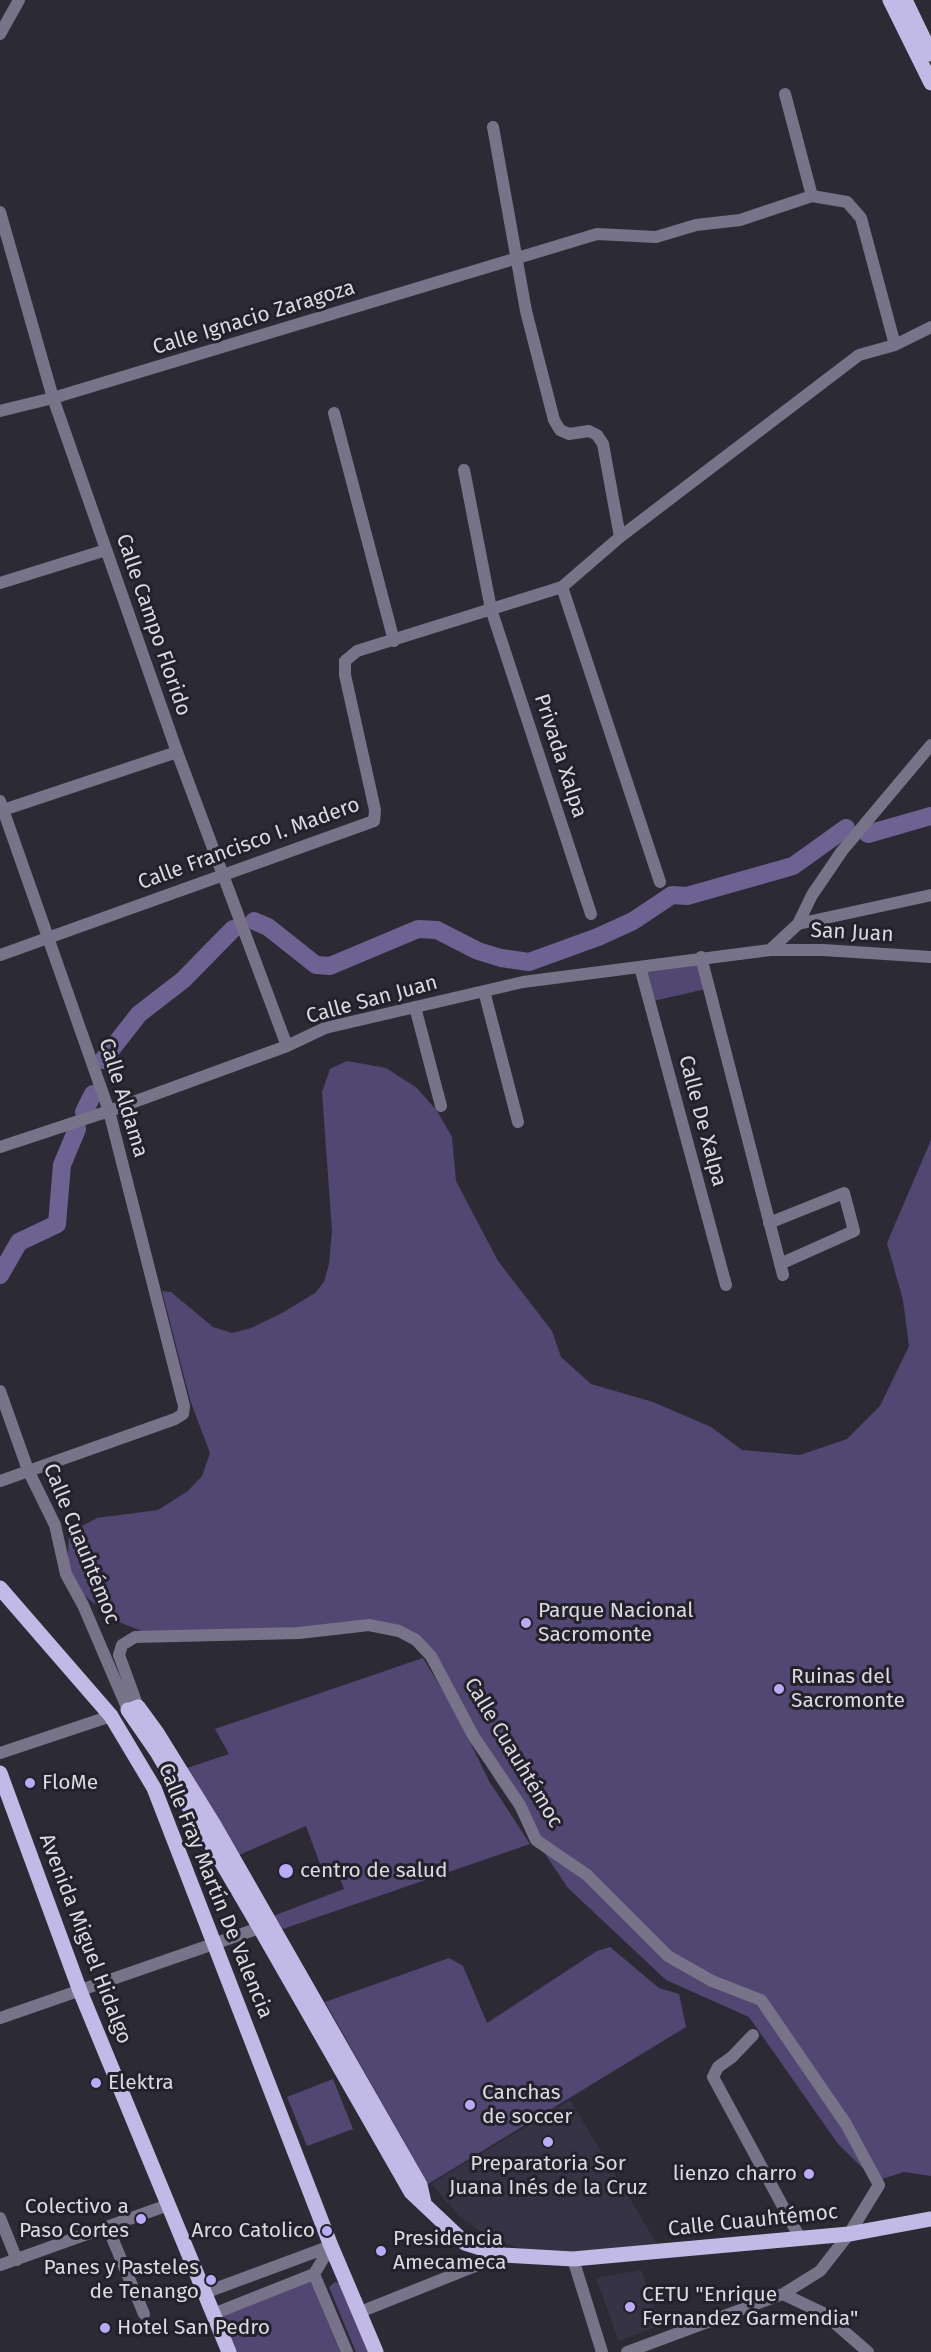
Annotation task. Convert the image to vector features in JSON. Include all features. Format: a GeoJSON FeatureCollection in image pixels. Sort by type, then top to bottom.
{"type":"FeatureCollection","features":[{"type":"Feature","properties":{"kind":"main road"},"geometry":{"type":"LineString","coordinates":[[891,0],[931,83]]}},
{"type":"Feature","properties":{"kind":"main road"},"geometry":{"type":"LineString","coordinates":[[905,0],[931,54]]}},
{"type":"Feature","properties":{"kind":"main road","name":"Calle Fray Martín De Valencia"},"geometry":{"type":"LineString","coordinates":[[0,1588],[111,1716],[154,1788],[331,2246],[376,2352]]}},
{"type":"Feature","properties":{"kind":"main road"},"geometry":{"type":"LineString","coordinates":[[111,1716],[133,1709]]}},
{"type":"Feature","properties":{"kind":"main road","name":"Calle Cuauhtémoc"},"geometry":{"type":"LineString","coordinates":[[133,1709],[178,1767],[230,1864],[367,2104],[411,2192],[465,2242],[503,2255],[573,2259],[849,2234]]}},
{"type":"Feature","properties":{"kind":"main road","name":"Avenida Miguel Hidalgo"},"geometry":{"type":"LineString","coordinates":[[0,1773],[80,1991],[229,2352]]}},
{"type":"Feature","properties":{"kind":"main road"},"geometry":{"type":"LineString","coordinates":[[849,2234],[931,2219]]}},
{"type":"Feature","properties":{"kind":"street"},"geometry":{"type":"LineString","coordinates":[[0,34],[19,0]]}},
{"type":"Feature","properties":{"kind":"street"},"geometry":{"type":"LineString","coordinates":[[785,94],[812,196],[847,202],[861,218],[895,345]]}},
{"type":"Feature","properties":{"kind":"street"},"geometry":{"type":"LineString","coordinates":[[493,128],[526,311],[554,420],[560,430],[569,434],[589,431],[597,435],[603,444],[620,537]]}},
{"type":"Feature","properties":{"kind":"street","name":"Calle Ignacio Zaragoza"},"geometry":{"type":"LineString","coordinates":[[0,411],[53,398],[597,234],[656,237],[696,225],[740,220],[812,196]]}},
{"type":"Feature","properties":{"kind":"street","name":"Calle Campo Florido"},"geometry":{"type":"LineString","coordinates":[[0,212],[53,398],[177,752],[286,1046]]}},
{"type":"Feature","properties":{"kind":"street"},"geometry":{"type":"LineString","coordinates":[[334,413],[394,641],[562,587],[620,537],[859,356],[895,345],[931,327]]}},
{"type":"Feature","properties":{"kind":"street","name":"Privada Xalpa"},"geometry":{"type":"LineString","coordinates":[[464,470],[491,609],[591,914]]}},
{"type":"Feature","properties":{"kind":"street"},"geometry":{"type":"LineString","coordinates":[[0,583],[106,550]]}},
{"type":"Feature","properties":{"kind":"street"},"geometry":{"type":"LineString","coordinates":[[562,587],[660,882]]}},
{"type":"Feature","properties":{"kind":"street","name":"Calle Francisco I. Madero"},"geometry":{"type":"LineString","coordinates":[[0,955],[376,819],[345,675],[345,661],[357,651],[394,641]]}},
{"type":"Feature","properties":{"kind":"street"},"geometry":{"type":"LineString","coordinates":[[770,950],[798,924],[812,895],[842,851],[931,745]]}},
{"type":"Feature","properties":{"kind":"street"},"geometry":{"type":"LineString","coordinates":[[1,807],[177,752]]}},
{"type":"Feature","properties":{"kind":"street","name":"Calle Aldama"},"geometry":{"type":"LineString","coordinates":[[1,807],[50,937],[109,1111],[184,1406],[183,1414],[28,1470]]}},
{"type":"Feature","properties":{"kind":"street"},"geometry":{"type":"LineString","coordinates":[[798,924],[931,895]]}},
{"type":"Feature","properties":{"kind":"street","name":"Calle San Juan"},"geometry":{"type":"LineString","coordinates":[[0,1147],[109,1111],[286,1046],[325,1028],[524,982],[701,957],[770,950]]}},
{"type":"Feature","properties":{"kind":"street","name":"San Juan"},"geometry":{"type":"LineString","coordinates":[[770,950],[823,950],[931,957]]}},
{"type":"Feature","properties":{"kind":"street"},"geometry":{"type":"LineString","coordinates":[[701,957],[770,1223],[782,1269],[854,1231],[844,1193],[770,1223]]}},
{"type":"Feature","properties":{"kind":"street","name":"Calle De Xalpa"},"geometry":{"type":"LineString","coordinates":[[640,967],[726,1285]]}},
{"type":"Feature","properties":{"kind":"street"},"geometry":{"type":"LineString","coordinates":[[484,991],[518,1122]]}},
{"type":"Feature","properties":{"kind":"street"},"geometry":{"type":"LineString","coordinates":[[415,1007],[441,1106]]}},
{"type":"Feature","properties":{"kind":"street","name":"Calle Cuauhtémoc"},"geometry":{"type":"LineString","coordinates":[[0,1390],[28,1470],[55,1525],[66,1574],[133,1709]]}},
{"type":"Feature","properties":{"kind":"street"},"geometry":{"type":"LineString","coordinates":[[0,1481],[28,1470]]}},
{"type":"Feature","properties":{"kind":"street","name":"Calle Cuauhtémoc"},"geometry":{"type":"LineString","coordinates":[[133,1709],[119,1655],[122,1645],[135,1637],[277,1634],[369,1625],[399,1631],[416,1640],[431,1656],[474,1737],[520,1805],[536,1840],[587,1875],[668,1956],[712,1981],[761,2000],[846,2124],[879,2185],[849,2234]]}},
{"type":"Feature","properties":{"kind":"street"},"geometry":{"type":"LineString","coordinates":[[0,1753],[111,1716]]}},
{"type":"Feature","properties":{"kind":"street"},"geometry":{"type":"LineString","coordinates":[[0,2018],[265,1926]]}},
{"type":"Feature","properties":{"kind":"street"},"geometry":{"type":"LineString","coordinates":[[753,2035],[718,2067],[713,2077],[800,2238]]}},
{"type":"Feature","properties":{"kind":"street"},"geometry":{"type":"LineString","coordinates":[[0,2265],[168,2205]]}},
{"type":"Feature","properties":{"kind":"street"},"geometry":{"type":"LineString","coordinates":[[0,2218],[17,2260]]}},
{"type":"Feature","properties":{"kind":"street"},"geometry":{"type":"LineString","coordinates":[[108,2228],[144,2314]]}},
{"type":"Feature","properties":{"kind":"street"},"geometry":{"type":"LineString","coordinates":[[627,2352],[783,2294],[820,2271],[849,2234]]}},
{"type":"Feature","properties":{"kind":"street"},"geometry":{"type":"LineString","coordinates":[[213,2314],[314,2274],[331,2246]]}},
{"type":"Feature","properties":{"kind":"street"},"geometry":{"type":"LineString","coordinates":[[204,2293],[331,2246]]}},
{"type":"Feature","properties":{"kind":"street"},"geometry":{"type":"LineString","coordinates":[[360,2312],[503,2255]]}},
{"type":"Feature","properties":{"kind":"street"},"geometry":{"type":"LineString","coordinates":[[573,2259],[602,2352]]}},
{"type":"Feature","properties":{"kind":"street"},"geometry":{"type":"LineString","coordinates":[[314,2274],[347,2352]]}},
{"type":"Feature","properties":{"kind":"street"},"geometry":{"type":"LineString","coordinates":[[783,2294],[823,2313],[868,2352]]}},
{"type":"Feature","properties":{"kind":"shaded area"},"geometry":{"type":"Polygon","coordinates":[[[699,964],[706,989],[653,1001],[644,970],[699,964]]]}},
{"type":"Feature","properties":{"kind":"shaded area","name":"Parque Nacional Sacromonte"},"geometry":{"type":"Polygon","coordinates":[[[347,1061],[386,1068],[417,1088],[437,1111],[452,1137],[456,1181],[498,1261],[552,1331],[561,1357],[591,1384],[653,1402],[711,1427],[742,1450],[800,1455],[847,1439],[880,1406],[909,1346],[903,1300],[887,1243],[931,1140],[931,2176],[904,2172],[876,2181],[838,2144],[749,2017],[666,1980],[568,1888],[494,1778],[456,1699],[416,1643],[377,1628],[144,1632],[116,1621],[85,1596],[67,1570],[69,1533],[97,1518],[158,1510],[188,1491],[202,1476],[210,1453],[190,1400],[162,1291],[171,1292],[213,1327],[232,1333],[251,1328],[282,1313],[315,1293],[324,1282],[329,1264],[332,1231],[322,1092],[330,1069],[347,1061]]]}},
{"type":"Feature","properties":{"kind":"shaded area"},"geometry":{"type":"Polygon","coordinates":[[[423,1658],[455,1711],[489,1781],[530,1844],[283,1929],[273,1916],[344,1889],[337,1870],[323,1872],[306,1826],[239,1855],[187,1768],[229,1754],[215,1729],[423,1658]]]}},
{"type":"Feature","properties":{"kind":"shaded area","name":"Canchas de soccer"},"geometry":{"type":"Polygon","coordinates":[[[610,1947],[659,1988],[679,1994],[686,2027],[428,2184],[325,2002],[449,1958],[463,1966],[487,2023],[597,1951],[610,1947]]]}},
{"type":"Feature","properties":{"kind":"shaded area"},"geometry":{"type":"Polygon","coordinates":[[[333,2079],[353,2129],[307,2146],[287,2097],[333,2079]]]}},
{"type":"Feature","properties":{"kind":"shaded area","name":"Preparatoria Sor Juana Inés de la Cruz"},"geometry":{"type":"Polygon","coordinates":[[[570,2100],[657,2244],[577,2254],[530,2251],[492,2240],[461,2218],[431,2184],[570,2100]]]}},
{"type":"Feature","properties":{"kind":"shaded area","name":"CETU \"Enrique Fernandez Garmendia\""},"geometry":{"type":"Polygon","coordinates":[[[641,2270],[661,2325],[619,2341],[596,2278],[641,2270]]]}},
{"type":"Feature","properties":{"kind":"shaded area"},"geometry":{"type":"Polygon","coordinates":[[[310,2279],[340,2352],[234,2352],[218,2315],[310,2279]]]}},
{"type":"Feature","properties":{"kind":"shaded area"},"geometry":{"type":"Polygon","coordinates":[[[335,2282],[339,2283],[368,2352],[356,2352],[329,2287],[335,2282]]]}},
{"type":"Feature","properties":{"kind":"waterway"},"geometry":{"type":"LineString","coordinates":[[868,834],[931,816]]}},
{"type":"Feature","properties":{"kind":"waterway"},"geometry":{"type":"LineString","coordinates":[[254,921],[268,927],[316,965],[330,966],[418,929],[437,930],[478,951],[501,958],[529,962],[598,937],[633,921],[672,895],[687,896],[793,866],[846,828]]}},
{"type":"Feature","properties":{"kind":"waterway"},"geometry":{"type":"LineString","coordinates":[[103,1060],[139,1014],[183,980],[233,929]]}},
{"type":"Feature","properties":{"kind":"waterway"},"geometry":{"type":"LineString","coordinates":[[84,1112],[93,1094]]}},
{"type":"Feature","properties":{"kind":"waterway"},"geometry":{"type":"LineString","coordinates":[[0,1275],[19,1242],[57,1224],[62,1165],[77,1129]]}},
{"type":"Feature","properties":{"kind":"place","name":"Parque Nacional Sacromonte"},"geometry":{"type":"Point","coordinates":[526,1623]}},
{"type":"Feature","properties":{"kind":"place","name":"Ruinas del Sacromonte"},"geometry":{"type":"Point","coordinates":[779,1689]}},
{"type":"Feature","properties":{"kind":"place","name":"FloMe"},"geometry":{"type":"Point","coordinates":[30,1783]}},
{"type":"Feature","properties":{"kind":"place","name":"centro de salud"},"geometry":{"type":"Point","coordinates":[286,1871]}},
{"type":"Feature","properties":{"kind":"place","name":"Elektra"},"geometry":{"type":"Point","coordinates":[96,2083]}},
{"type":"Feature","properties":{"kind":"place","name":"Canchas de soccer"},"geometry":{"type":"Point","coordinates":[470,2105]}},
{"type":"Feature","properties":{"kind":"place","name":"Preparatoria Sor Juana Inés de la Cruz"},"geometry":{"type":"Point","coordinates":[548,2142]}},
{"type":"Feature","properties":{"kind":"place","name":"lienzo charro"},"geometry":{"type":"Point","coordinates":[809,2174]}},
{"type":"Feature","properties":{"kind":"place","name":"Colectivo a Paso Cortes"},"geometry":{"type":"Point","coordinates":[141,2219]}},
{"type":"Feature","properties":{"kind":"place","name":"Arco Catolico"},"geometry":{"type":"Point","coordinates":[327,2231]}},
{"type":"Feature","properties":{"kind":"place","name":"Presidencia Amecameca"},"geometry":{"type":"Point","coordinates":[381,2251]}},
{"type":"Feature","properties":{"kind":"place","name":"Panes y Pasteles de Tenango"},"geometry":{"type":"Point","coordinates":[211,2280]}},
{"type":"Feature","properties":{"kind":"place","name":"CETU \"Enrique Fernandez Garmendia\""},"geometry":{"type":"Point","coordinates":[630,2307]}},
{"type":"Feature","properties":{"kind":"place","name":"Hotel San Pedro"},"geometry":{"type":"Point","coordinates":[105,2328]}}]}
